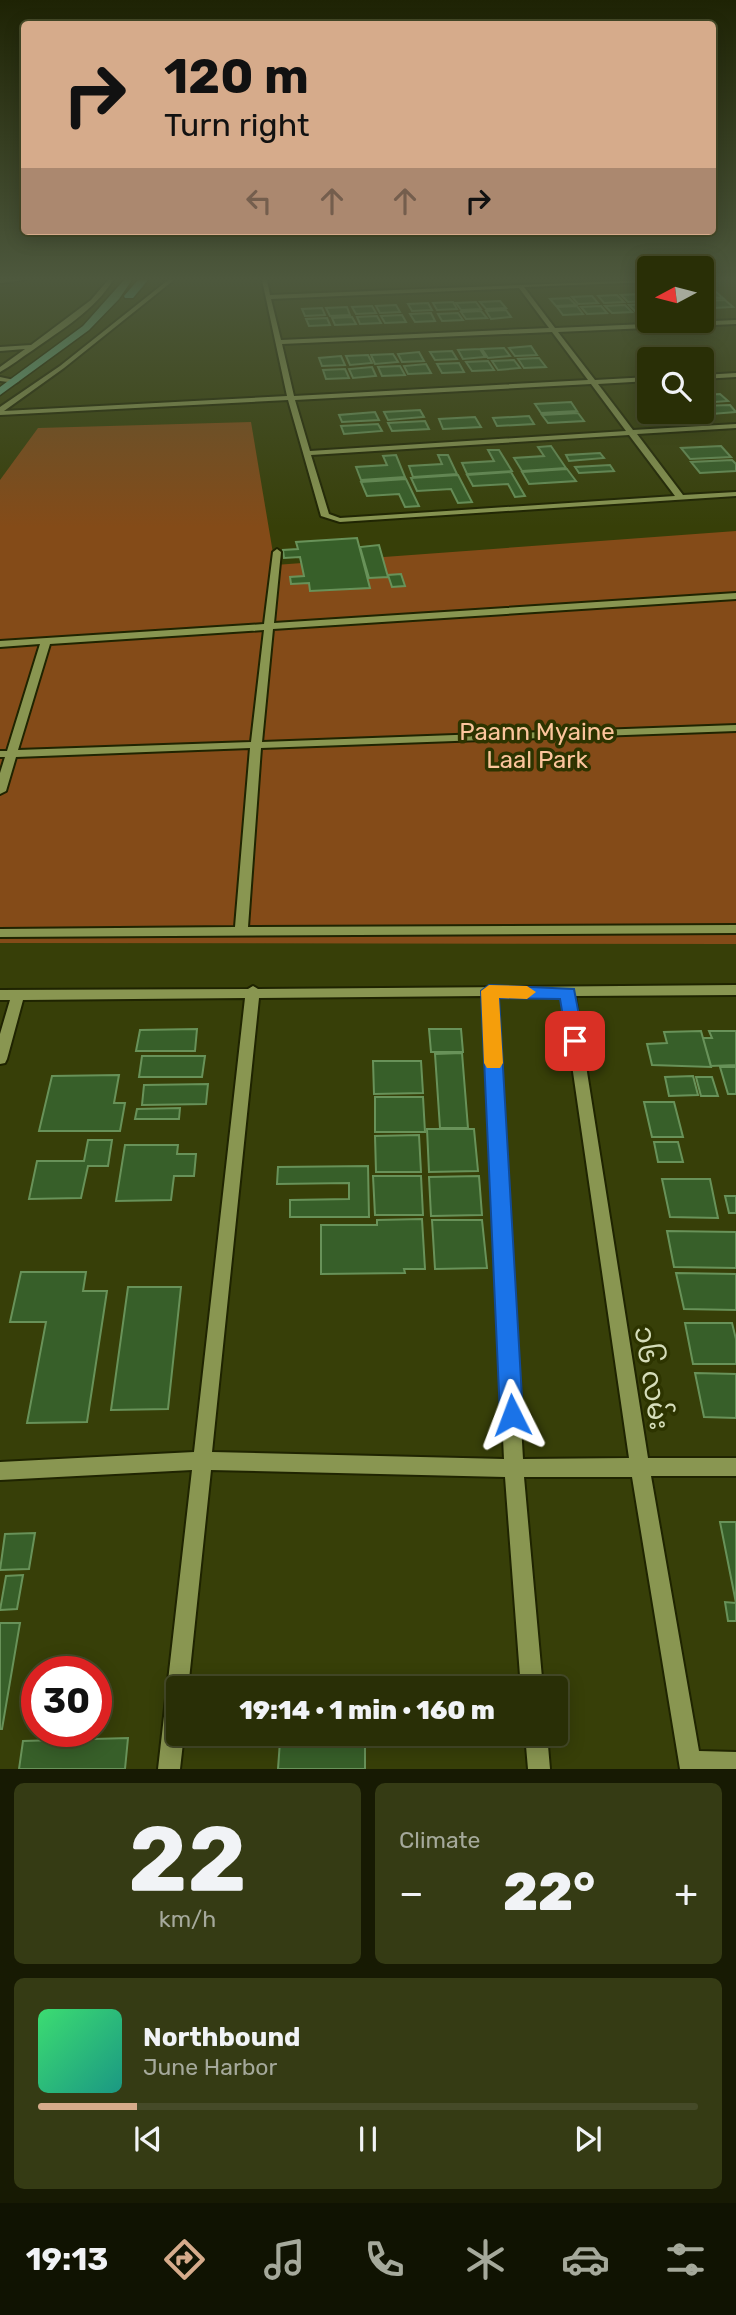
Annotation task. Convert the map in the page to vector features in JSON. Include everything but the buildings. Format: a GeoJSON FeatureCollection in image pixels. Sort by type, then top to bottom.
{"type":"FeatureCollection","features":[{"type":"Feature","properties":{"kind":"main road"},"geometry":{"type":"LineString","coordinates":[[0,392],[39,363]]}},
{"type":"Feature","properties":{"kind":"main road"},"geometry":{"type":"LineString","coordinates":[[0,402],[51,363]]}},
{"type":"Feature","properties":{"kind":"street"},"geometry":{"type":"LineString","coordinates":[[0,411],[68,363]]}},
{"type":"Feature","properties":{"kind":"street"},"geometry":{"type":"LineString","coordinates":[[284,363],[291,399],[322,513],[332,519],[736,494]]}},
{"type":"Feature","properties":{"kind":"street"},"geometry":{"type":"LineString","coordinates":[[579,363],[681,498]]}},
{"type":"Feature","properties":{"kind":"street"},"geometry":{"type":"LineString","coordinates":[[714,376],[736,375]]}},
{"type":"Feature","properties":{"kind":"street"},"geometry":{"type":"LineString","coordinates":[[0,379],[16,381]]}},
{"type":"Feature","properties":{"kind":"street"},"geometry":{"type":"LineString","coordinates":[[0,411],[291,399],[637,380]]}},
{"type":"Feature","properties":{"kind":"street"},"geometry":{"type":"LineString","coordinates":[[307,453],[736,426]]}},
{"type":"Feature","properties":{"kind":"street"},"geometry":{"type":"LineString","coordinates":[[242,932],[256,745],[276,552]]}},
{"type":"Feature","properties":{"kind":"street"},"geometry":{"type":"LineString","coordinates":[[0,644],[736,596]]}},
{"type":"Feature","properties":{"kind":"street"},"geometry":{"type":"LineString","coordinates":[[0,791],[6,754],[46,641]]}},
{"type":"Feature","properties":{"kind":"street"},"geometry":{"type":"LineString","coordinates":[[6,754],[736,728]]}},
{"type":"Feature","properties":{"kind":"street"},"geometry":{"type":"LineString","coordinates":[[0,933],[736,929]]}},
{"type":"Feature","properties":{"kind":"street"},"geometry":{"type":"LineString","coordinates":[[0,995],[253,991],[568,993],[736,990]]}},
{"type":"Feature","properties":{"kind":"street"},"geometry":{"type":"LineString","coordinates":[[169,1769],[253,991]]}},
{"type":"Feature","properties":{"kind":"street"},"geometry":{"type":"LineString","coordinates":[[489,991],[514,1468],[531,1676]]}},
{"type":"Feature","properties":{"kind":"street","name":"၁၆ လမ်း"},"geometry":{"type":"LineString","coordinates":[[568,993],[639,1467],[691,1766]]}},
{"type":"Feature","properties":{"kind":"street"},"geometry":{"type":"LineString","coordinates":[[0,1059],[18,995]]}},
{"type":"Feature","properties":{"kind":"street"},"geometry":{"type":"LineString","coordinates":[[0,1471],[201,1461],[514,1468],[736,1467]]}},
{"type":"Feature","properties":{"kind":"street"},"geometry":{"type":"LineString","coordinates":[[537,1746],[539,1769]]}},
{"type":"Feature","properties":{"kind":"street"},"geometry":{"type":"LineString","coordinates":[[691,1766],[736,1763]]}},
{"type":"Feature","properties":{"kind":"green space","name":"Paann Myaine Laal Park"},"geometry":{"type":"Polygon","coordinates":[[[251,422],[275,565],[736,531],[736,944],[0,943],[0,480],[38,428],[251,422]]]}},
{"type":"Feature","properties":{"kind":"slow traffic"},"geometry":{"type":"LineString","coordinates":[[493,1063],[489,991],[527,992]]}},
{"type":"Feature","properties":{"kind":"route"},"geometry":{"type":"LineString","coordinates":[[512,1415],[489,991],[568,993],[575,1041]]}}]}
